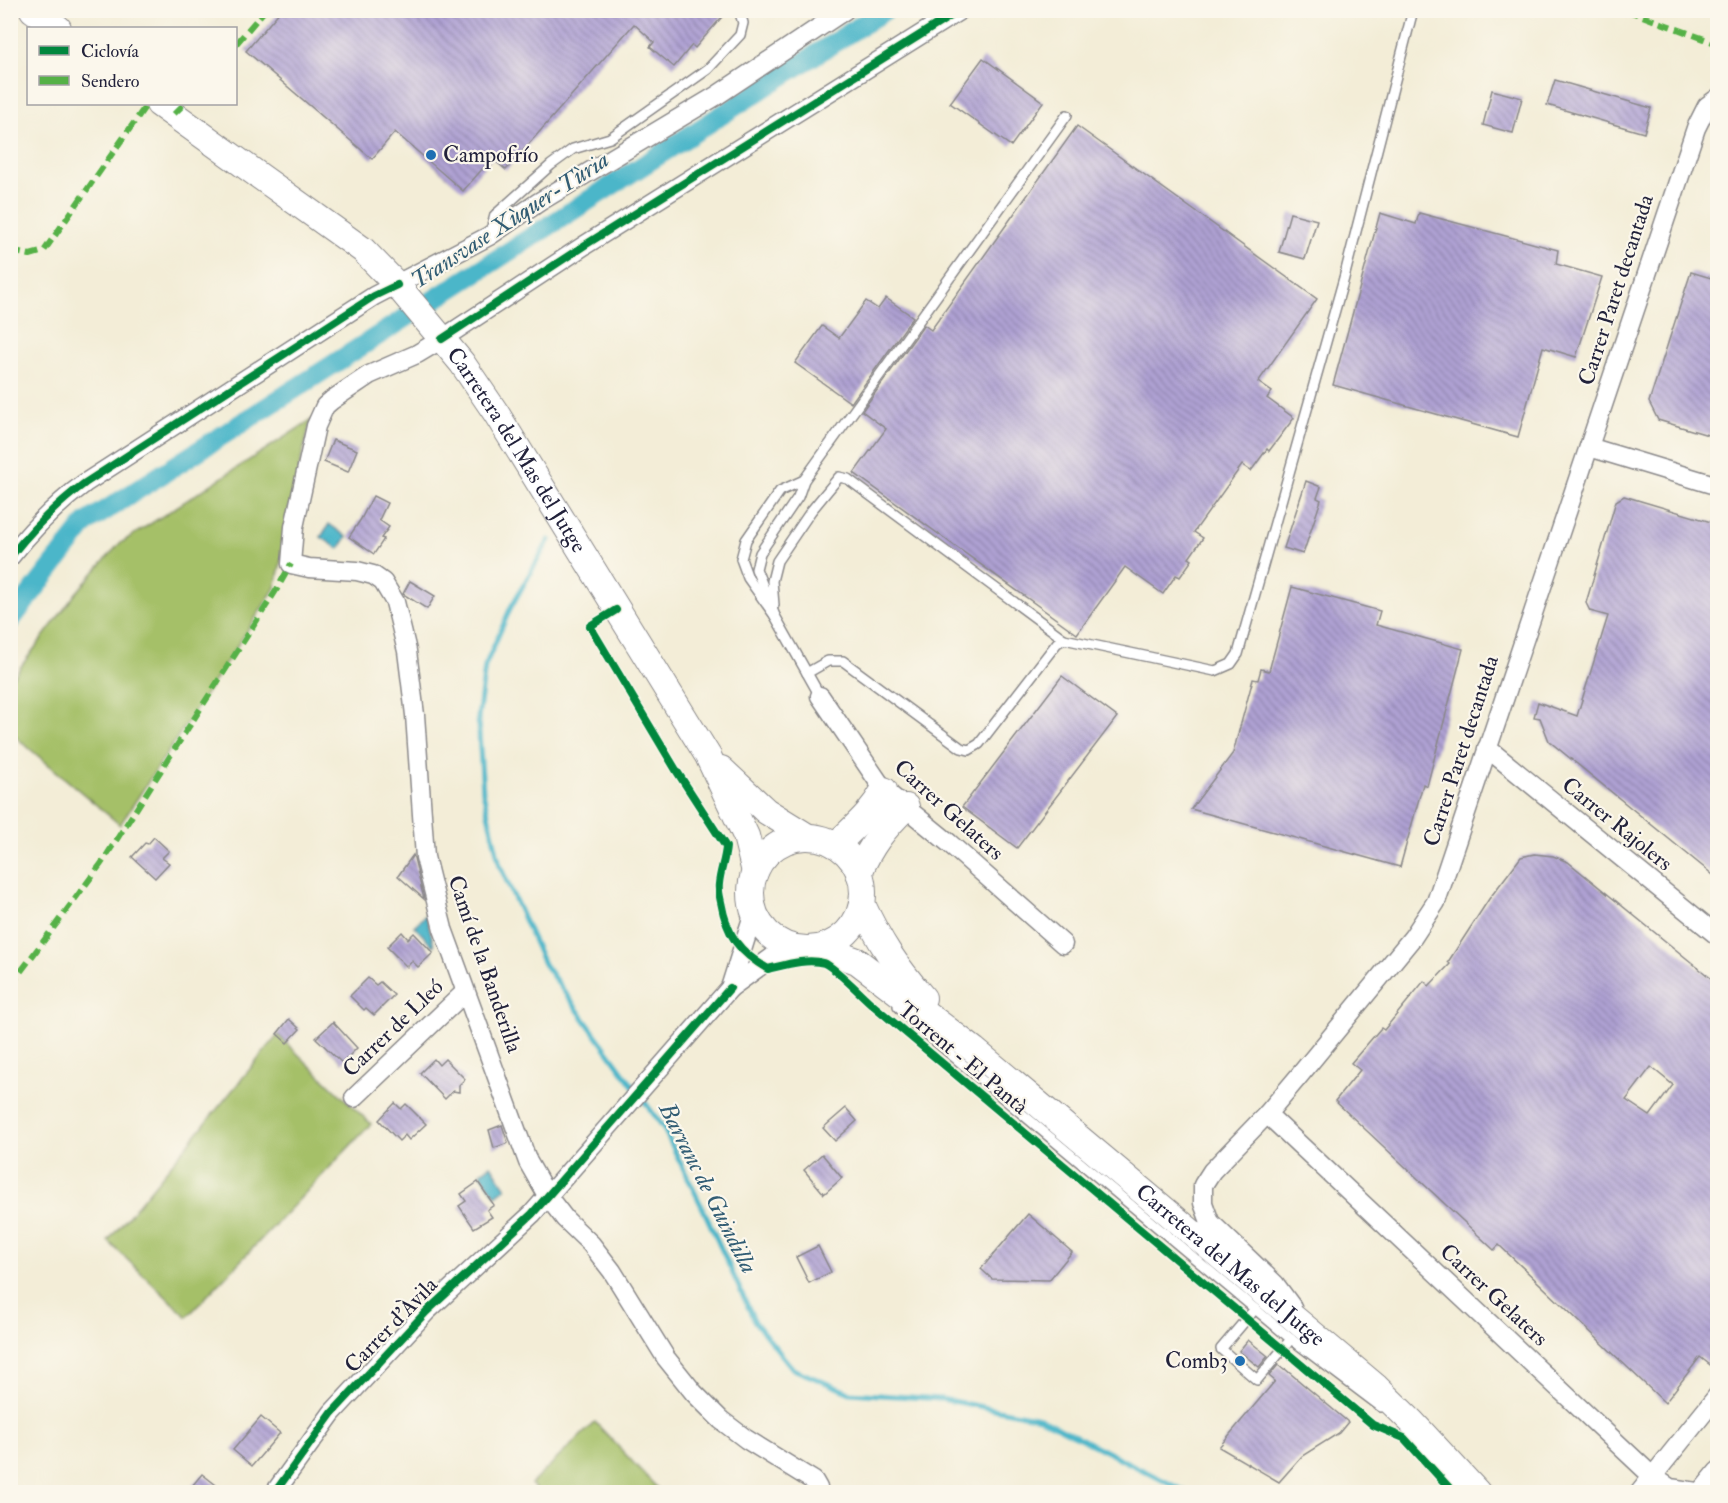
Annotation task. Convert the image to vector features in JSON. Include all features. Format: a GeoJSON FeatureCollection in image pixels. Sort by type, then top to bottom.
{"type":"FeatureCollection","features":[{"type":"Feature","properties":{"kind":"street"},"geometry":{"type":"LineString","coordinates":[[10,557],[58,502],[85,483],[374,296],[401,291],[539,202],[716,96],[845,10]]}},
{"type":"Feature","properties":{"kind":"street"},"geometry":{"type":"LineString","coordinates":[[438,334],[585,245],[960,10]]}},
{"type":"Feature","properties":{"kind":"street","name":"Carrer Paret decantada"},"geometry":{"type":"LineString","coordinates":[[1300,1335],[1275,1284],[1210,1222],[1203,1203],[1203,1185],[1212,1171],[1267,1114],[1413,937],[1436,902],[1696,128],[1707,106],[1718,98]]}},
{"type":"Feature","properties":{"kind":"street","name":"Carretera del Mas del Jutge"},"geometry":{"type":"LineString","coordinates":[[160,105],[363,250],[462,363],[496,413],[708,756],[743,828],[755,872]]}},
{"type":"Feature","properties":{"kind":"street","name":"Camí de la Banderilla"},"geometry":{"type":"LineString","coordinates":[[438,334],[417,354],[351,385],[325,406],[316,426],[294,527],[291,564],[309,568],[357,571],[373,575],[383,582],[395,602],[407,651],[415,715],[424,857],[443,929],[528,1162],[548,1197],[591,1244],[612,1272],[666,1358],[694,1392],[721,1420],[746,1439],[814,1481],[818,1488],[817,1492]]}},
{"type":"Feature","properties":{"kind":"street"},"geometry":{"type":"LineString","coordinates":[[1589,447],[1718,486]]}},
{"type":"Feature","properties":{"kind":"street","name":"Carrer Gelaters"},"geometry":{"type":"LineString","coordinates":[[820,696],[884,790],[1063,944]]}},
{"type":"Feature","properties":{"kind":"street","name":"Carrer Rajolers"},"geometry":{"type":"LineString","coordinates":[[1487,748],[1718,936]]}},
{"type":"Feature","properties":{"kind":"street","name":"Carretera del Mas del Jutge"},"geometry":{"type":"LineString","coordinates":[[708,756],[766,811],[808,837]]}},
{"type":"Feature","properties":{"kind":"street"},"geometry":{"type":"LineString","coordinates":[[836,845],[861,823],[884,790]]}},
{"type":"Feature","properties":{"kind":"street"},"geometry":{"type":"LineString","coordinates":[[859,873],[867,854],[885,828],[906,807]]}},
{"type":"Feature","properties":{"kind":"street"},"geometry":{"type":"LineString","coordinates":[[808,837],[822,839],[836,845],[850,857],[859,873],[863,888],[862,904],[857,919],[848,932],[836,942],[820,948],[807,950],[793,948],[773,938],[759,922],[754,912],[751,892],[755,872],[762,860],[782,843],[794,839],[808,837]]}},
{"type":"Feature","properties":{"kind":"street","name":"Carretera del Mas del Jutge"},"geometry":{"type":"LineString","coordinates":[[862,904],[877,937],[897,967],[933,1009],[974,1050],[1300,1335],[1376,1387],[1477,1492]]}},
{"type":"Feature","properties":{"kind":"street"},"geometry":{"type":"LineString","coordinates":[[730,988],[754,912]]}},
{"type":"Feature","properties":{"kind":"street"},"geometry":{"type":"LineString","coordinates":[[730,988],[774,956],[793,948]]}},
{"type":"Feature","properties":{"kind":"street","name":"Carretera del Mas del Jutge"},"geometry":{"type":"LineString","coordinates":[[820,948],[857,961],[974,1050]]}},
{"type":"Feature","properties":{"kind":"street","name":"Carrer d'Àvila"},"geometry":{"type":"LineString","coordinates":[[275,1492],[332,1413],[426,1312],[548,1197],[730,988]]}},
{"type":"Feature","properties":{"kind":"street","name":"Carrer de Lleó"},"geometry":{"type":"LineString","coordinates":[[354,1098],[465,992]]}},
{"type":"Feature","properties":{"kind":"street","name":"Carrer Gelaters"},"geometry":{"type":"LineString","coordinates":[[1267,1114],[1652,1476],[1670,1488],[1699,1492]]}},
{"type":"Feature","properties":{"kind":"street"},"geometry":{"type":"LineString","coordinates":[[1640,1492],[1718,1395]]}},
{"type":"Feature","properties":{"kind":"street"},"geometry":{"type":"LineString","coordinates":[[1451,1464],[1494,1492]]}},
{"type":"Feature","properties":{"kind":"street"},"geometry":{"type":"LineString","coordinates":[[1699,1492],[1718,1471]]}},
{"type":"Feature","properties":{"kind":"lane"},"geometry":{"type":"LineString","coordinates":[[489,236],[495,216],[551,165],[573,149],[610,138],[708,69],[740,35],[743,23],[739,10]]}},
{"type":"Feature","properties":{"kind":"lane"},"geometry":{"type":"LineString","coordinates":[[775,616],[772,581],[777,561],[839,477],[849,479],[1064,639],[1215,671],[1231,664],[1238,654],[1344,278],[1413,10]]}},
{"type":"Feature","properties":{"kind":"lane"},"geometry":{"type":"LineString","coordinates":[[775,616],[756,569],[760,553],[798,497],[804,480],[1067,115]]}},
{"type":"Feature","properties":{"kind":"lane"},"geometry":{"type":"LineString","coordinates":[[804,480],[780,491],[746,540],[741,559],[748,578],[775,616],[820,696]]}},
{"type":"Feature","properties":{"kind":"lane"},"geometry":{"type":"LineString","coordinates":[[807,673],[828,661],[843,661],[961,748],[969,750],[979,744],[1057,643],[1064,639]]}},
{"type":"Feature","properties":{"kind":"lane"},"geometry":{"type":"LineString","coordinates":[[883,981],[891,1000],[916,1025],[1255,1309],[1300,1335],[1257,1380],[1221,1349],[1255,1309]]}},
{"type":"Feature","properties":{"kind":"green space"},"geometry":{"type":"Polygon","coordinates":[[[311,420],[289,509],[275,588],[120,825],[11,733],[10,681],[76,593],[119,544],[311,420]]]}},
{"type":"Feature","properties":{"kind":"green space"},"geometry":{"type":"Polygon","coordinates":[[[278,1035],[371,1124],[187,1317],[108,1241],[278,1035]]]}},
{"type":"Feature","properties":{"kind":"green space"},"geometry":{"type":"Polygon","coordinates":[[[595,1422],[661,1492],[539,1492],[531,1484],[595,1422]]]}},
{"type":"Feature","properties":{"kind":"water"},"geometry":{"type":"Polygon","coordinates":[[[329,524],[347,537],[339,549],[321,537],[329,524]]]}},
{"type":"Feature","properties":{"kind":"water"},"geometry":{"type":"Polygon","coordinates":[[[426,915],[434,945],[433,946],[414,926],[426,915]]]}},
{"type":"Feature","properties":{"kind":"water"},"geometry":{"type":"Polygon","coordinates":[[[491,1165],[506,1188],[496,1196],[480,1173],[491,1165]]]}},
{"type":"Feature","properties":{"kind":"building"},"geometry":{"type":"Polygon","coordinates":[[[281,10],[728,10],[695,48],[692,45],[674,67],[650,47],[654,42],[634,24],[506,170],[492,158],[463,191],[395,132],[372,159],[246,51],[281,10]]]}},
{"type":"Feature","properties":{"kind":"building"},"geometry":{"type":"Polygon","coordinates":[[[983,58],[1043,102],[1011,146],[950,103],[983,58]]]}},
{"type":"Feature","properties":{"kind":"building"},"geometry":{"type":"Polygon","coordinates":[[[1555,80],[1651,108],[1644,133],[1547,105],[1555,80]]]}},
{"type":"Feature","properties":{"kind":"building"},"geometry":{"type":"Polygon","coordinates":[[[1492,90],[1522,98],[1513,133],[1483,125],[1492,90]]]}},
{"type":"Feature","properties":{"kind":"building"},"geometry":{"type":"Polygon","coordinates":[[[1077,126],[1317,299],[1258,382],[1272,392],[1267,398],[1294,418],[1251,471],[1242,465],[1194,532],[1203,538],[1189,558],[1192,560],[1180,577],[1176,575],[1163,594],[1125,567],[1077,634],[854,473],[886,429],[862,411],[924,325],[931,330],[1077,126]]]}},
{"type":"Feature","properties":{"kind":"building"},"geometry":{"type":"Polygon","coordinates":[[[1290,213],[1317,220],[1305,259],[1279,252],[1290,213]]]}},
{"type":"Feature","properties":{"kind":"building"},"geometry":{"type":"Polygon","coordinates":[[[1380,213],[1416,224],[1419,213],[1558,250],[1556,264],[1602,277],[1576,357],[1543,347],[1518,437],[1333,385],[1380,213]]]}},
{"type":"Feature","properties":{"kind":"building"},"geometry":{"type":"Polygon","coordinates":[[[1691,272],[1718,280],[1718,347],[1714,359],[1718,360],[1718,438],[1658,420],[1649,402],[1691,272]]]}},
{"type":"Feature","properties":{"kind":"building"},"geometry":{"type":"Polygon","coordinates":[[[886,298],[913,317],[851,403],[795,363],[822,326],[839,338],[866,301],[878,309],[886,298]]]}},
{"type":"Feature","properties":{"kind":"building"},"geometry":{"type":"Polygon","coordinates":[[[333,440],[357,450],[348,472],[324,462],[333,440]]]}},
{"type":"Feature","properties":{"kind":"building"},"geometry":{"type":"Polygon","coordinates":[[[1306,481],[1321,487],[1317,498],[1321,500],[1303,554],[1284,548],[1306,481]]]}},
{"type":"Feature","properties":{"kind":"building"},"geometry":{"type":"Polygon","coordinates":[[[373,496],[387,503],[379,520],[389,527],[374,554],[349,537],[373,496]]]}},
{"type":"Feature","properties":{"kind":"building"},"geometry":{"type":"Polygon","coordinates":[[[1624,496],[1718,524],[1718,879],[1549,741],[1540,718],[1534,717],[1538,702],[1577,716],[1608,616],[1590,611],[1586,603],[1616,501],[1624,496]]]}},
{"type":"Feature","properties":{"kind":"building"},"geometry":{"type":"Polygon","coordinates":[[[410,581],[435,596],[427,609],[403,594],[410,581]]]}},
{"type":"Feature","properties":{"kind":"building"},"geometry":{"type":"Polygon","coordinates":[[[1292,587],[1380,611],[1376,625],[1463,649],[1427,786],[1423,784],[1400,867],[1191,809],[1233,753],[1253,679],[1258,680],[1261,669],[1269,671],[1292,587]]]}},
{"type":"Feature","properties":{"kind":"building"},"geometry":{"type":"Polygon","coordinates":[[[1062,676],[1117,717],[1017,848],[962,807],[1062,676]]]}},
{"type":"Feature","properties":{"kind":"building"},"geometry":{"type":"Polygon","coordinates":[[[154,837],[169,851],[162,858],[169,863],[155,878],[132,857],[154,837]]]}},
{"type":"Feature","properties":{"kind":"building"},"geometry":{"type":"Polygon","coordinates":[[[1534,854],[1553,856],[1568,862],[1718,984],[1718,1371],[1700,1357],[1665,1403],[1499,1245],[1494,1250],[1335,1101],[1360,1070],[1351,1063],[1381,1028],[1384,1030],[1424,981],[1429,986],[1450,964],[1448,962],[1489,899],[1521,857],[1534,854]],[[1651,1067],[1626,1100],[1650,1116],[1673,1085],[1651,1067]]]}},
{"type":"Feature","properties":{"kind":"building"},"geometry":{"type":"Polygon","coordinates":[[[413,855],[414,858],[424,899],[398,876],[413,855]]]}},
{"type":"Feature","properties":{"kind":"building"},"geometry":{"type":"Polygon","coordinates":[[[402,932],[408,939],[414,933],[433,953],[418,967],[412,961],[407,967],[387,947],[402,932]]]}},
{"type":"Feature","properties":{"kind":"building"},"geometry":{"type":"Polygon","coordinates":[[[368,978],[376,985],[380,982],[394,995],[374,1015],[366,1008],[364,1010],[350,996],[368,978]]]}},
{"type":"Feature","properties":{"kind":"building"},"geometry":{"type":"Polygon","coordinates":[[[289,1019],[300,1029],[287,1043],[277,1034],[289,1019]]]}},
{"type":"Feature","properties":{"kind":"building"},"geometry":{"type":"Polygon","coordinates":[[[333,1022],[357,1048],[342,1063],[316,1038],[333,1022]]]}},
{"type":"Feature","properties":{"kind":"building"},"geometry":{"type":"Polygon","coordinates":[[[434,1059],[439,1065],[445,1059],[465,1079],[459,1085],[459,1092],[453,1091],[445,1099],[420,1073],[434,1059]]]}},
{"type":"Feature","properties":{"kind":"building"},"geometry":{"type":"Polygon","coordinates":[[[395,1103],[401,1109],[406,1104],[426,1124],[409,1140],[405,1135],[399,1141],[379,1120],[395,1103]]]}},
{"type":"Feature","properties":{"kind":"building"},"geometry":{"type":"Polygon","coordinates":[[[846,1108],[857,1121],[835,1141],[823,1128],[846,1108]]]}},
{"type":"Feature","properties":{"kind":"building"},"geometry":{"type":"Polygon","coordinates":[[[502,1125],[508,1143],[494,1148],[489,1130],[502,1125]]]}},
{"type":"Feature","properties":{"kind":"building"},"geometry":{"type":"Polygon","coordinates":[[[822,1154],[842,1178],[824,1194],[804,1170],[822,1154]]]}},
{"type":"Feature","properties":{"kind":"building"},"geometry":{"type":"Polygon","coordinates":[[[478,1182],[494,1205],[487,1210],[492,1217],[474,1228],[459,1206],[466,1201],[461,1194],[478,1182]]]}},
{"type":"Feature","properties":{"kind":"building"},"geometry":{"type":"Polygon","coordinates":[[[1028,1214],[1072,1252],[1049,1280],[992,1279],[981,1269],[1028,1214]]]}},
{"type":"Feature","properties":{"kind":"building"},"geometry":{"type":"Polygon","coordinates":[[[818,1246],[831,1272],[809,1283],[796,1257],[818,1246]]]}},
{"type":"Feature","properties":{"kind":"building"},"geometry":{"type":"Polygon","coordinates":[[[1248,1340],[1268,1356],[1259,1367],[1239,1351],[1248,1340]]]}},
{"type":"Feature","properties":{"kind":"building"},"geometry":{"type":"Polygon","coordinates":[[[1278,1365],[1348,1422],[1339,1433],[1302,1456],[1279,1482],[1219,1447],[1275,1381],[1269,1376],[1278,1365]]]}},
{"type":"Feature","properties":{"kind":"building"},"geometry":{"type":"Polygon","coordinates":[[[261,1417],[280,1433],[252,1466],[233,1450],[261,1417]]]}},
{"type":"Feature","properties":{"kind":"building"},"geometry":{"type":"Polygon","coordinates":[[[202,1474],[225,1492],[187,1492],[202,1474]]]}},
{"type":"Feature","properties":{"kind":"waterway","name":"Transvase Xùquer-Tùria"},"geometry":{"type":"LineString","coordinates":[[10,621],[86,523],[885,10]]}},
{"type":"Feature","properties":{"kind":"waterway","name":"Barranc de Guindilla"},"geometry":{"type":"LineString","coordinates":[[549,540],[511,607],[485,666],[478,718],[483,792],[500,866],[544,964],[663,1127],[755,1322],[793,1369],[850,1393],[941,1399],[1040,1418],[1186,1492]]}},
{"type":"Feature","properties":{"kind":"marked path"},"geometry":{"type":"LineString","coordinates":[[237,43],[265,10]]}},
{"type":"Feature","properties":{"kind":"marked path"},"geometry":{"type":"LineString","coordinates":[[1626,10],[1718,44]]}},
{"type":"Feature","properties":{"kind":"marked path"},"geometry":{"type":"LineString","coordinates":[[10,251],[30,255],[44,251],[146,105]]}},
{"type":"Feature","properties":{"kind":"marked path"},"geometry":{"type":"LineString","coordinates":[[174,114],[183,105]]}},
{"type":"Feature","properties":{"kind":"marked path"},"geometry":{"type":"LineString","coordinates":[[10,986],[101,864],[291,564]]}},
{"type":"Feature","properties":{"kind":"cycle path"},"geometry":{"type":"LineString","coordinates":[[442,339],[585,245],[960,10]]}},
{"type":"Feature","properties":{"kind":"cycle path"},"geometry":{"type":"LineString","coordinates":[[10,557],[45,517],[85,483],[374,296],[397,285]]}},
{"type":"Feature","properties":{"kind":"cycle path","name":"Torrent - El Pantà"},"geometry":{"type":"LineString","coordinates":[[616,610],[590,626],[676,770],[726,847],[719,893],[731,934],[742,949],[768,969],[810,961],[824,963],[835,970],[874,1006],[1373,1425],[1404,1438],[1453,1492]]}},
{"type":"Feature","properties":{"kind":"cycle path"},"geometry":{"type":"LineString","coordinates":[[275,1492],[332,1413],[426,1312],[532,1214],[730,988]]}},
{"type":"Feature","properties":{"kind":"place","name":"Campofrío"},"geometry":{"type":"Point","coordinates":[431,155]}},
{"type":"Feature","properties":{"kind":"place","name":"Comb3"},"geometry":{"type":"Point","coordinates":[1240,1361]}}]}
